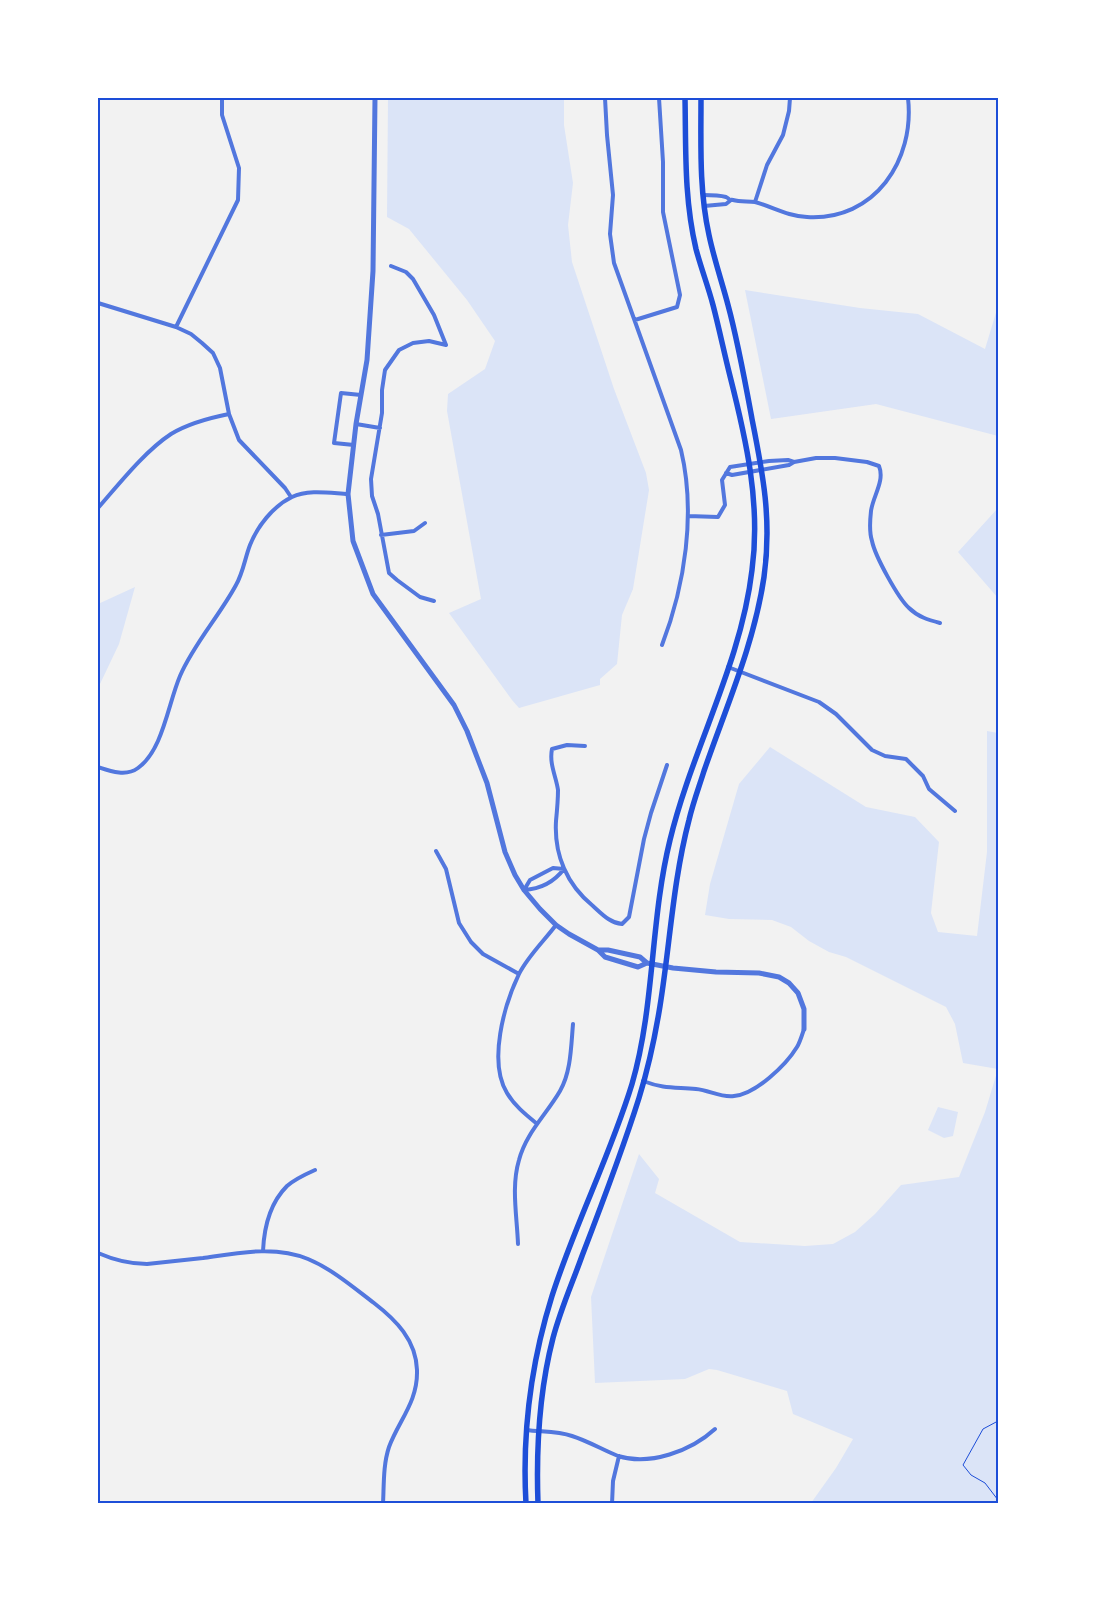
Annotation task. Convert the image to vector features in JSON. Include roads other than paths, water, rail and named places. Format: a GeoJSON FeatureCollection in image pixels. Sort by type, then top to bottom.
{"type":"FeatureCollection","features":[{"type":"Feature","properties":{"kind":"main road"},"geometry":{"type":"LineString","coordinates":[[526,1504],[524,1463],[526,1430],[529,1398],[541,1335],[552,1295],[617,1127],[633,1079],[647,1015],[650,964],[669,842],[695,758],[728,667],[744,616],[753,568],[754,491],[731,379],[691,225],[685,166],[685,98]]}},
{"type":"Feature","properties":{"kind":"main road"},"geometry":{"type":"LineString","coordinates":[[538,1504],[536,1463],[547,1364],[562,1306],[625,1141],[643,1081],[660,1004],[673,895],[681,850],[690,814],[741,672],[759,604],[766,557],[767,508],[762,470],[734,328],[709,236],[704,206],[700,171],[701,98]]}},
{"type":"Feature","properties":{"kind":"street"},"geometry":{"type":"LineString","coordinates":[[176,327],[238,200],[239,168],[222,115],[222,98]]}},
{"type":"Feature","properties":{"kind":"street"},"geometry":{"type":"LineString","coordinates":[[375,98],[373,271],[367,360],[356,424],[348,494],[353,541],[373,594],[454,705],[467,731],[487,783],[505,852],[515,875],[524,890],[556,925],[598,950],[605,957],[638,967],[650,964],[716,972],[759,972],[779,977],[798,992],[804,1009],[804,1029],[798,1046],[779,1069],[752,1089],[735,1096],[714,1094],[700,1089],[667,1088],[643,1081]]}},
{"type":"Feature","properties":{"kind":"street"},"geometry":{"type":"LineString","coordinates":[[605,98],[613,194],[610,227],[614,262],[681,450],[687,474],[688,516],[680,584],[673,616],[662,645]]}},
{"type":"Feature","properties":{"kind":"street"},"geometry":{"type":"LineString","coordinates":[[635,320],[677,307],[680,294],[663,212],[663,162],[659,98]]}},
{"type":"Feature","properties":{"kind":"street"},"geometry":{"type":"LineString","coordinates":[[755,202],[768,165],[783,135],[790,98]]}},
{"type":"Feature","properties":{"kind":"street"},"geometry":{"type":"LineString","coordinates":[[703,195],[755,202],[788,214],[808,217],[842,212],[867,200],[886,182],[894,171],[902,155],[907,138],[908,98]]}},
{"type":"Feature","properties":{"kind":"street"},"geometry":{"type":"LineString","coordinates":[[704,206],[726,204],[730,200]]}},
{"type":"Feature","properties":{"kind":"street"},"geometry":{"type":"LineString","coordinates":[[391,266],[406,272],[413,279],[434,316],[446,344],[429,341],[413,343],[399,350],[385,370],[380,428],[371,479],[372,496],[390,572],[397,580],[420,597],[434,601]]}},
{"type":"Feature","properties":{"kind":"street"},"geometry":{"type":"LineString","coordinates":[[98,304],[176,327],[202,342],[213,354],[220,368],[229,414],[239,440],[285,488],[291,497]]}},
{"type":"Feature","properties":{"kind":"street"},"geometry":{"type":"LineString","coordinates":[[354,445],[334,443],[341,393],[361,395]]}},
{"type":"Feature","properties":{"kind":"street"},"geometry":{"type":"LineString","coordinates":[[98,508],[157,445],[171,434],[197,422],[229,414]]}},
{"type":"Feature","properties":{"kind":"street"},"geometry":{"type":"LineString","coordinates":[[356,424],[380,428]]}},
{"type":"Feature","properties":{"kind":"street"},"geometry":{"type":"LineString","coordinates":[[726,473],[732,475],[789,465],[794,462],[816,458],[867,462],[878,466],[881,476],[871,510],[870,526],[872,541],[898,594],[910,609],[923,618],[940,623]]}},
{"type":"Feature","properties":{"kind":"street"},"geometry":{"type":"LineString","coordinates":[[688,516],[718,517],[725,505],[722,480],[730,468],[760,462],[788,460],[794,462]]}},
{"type":"Feature","properties":{"kind":"street"},"geometry":{"type":"LineString","coordinates":[[98,767],[112,772],[127,773],[137,769],[153,753],[180,674],[236,584],[250,543],[271,512],[291,497],[316,492],[348,494]]}},
{"type":"Feature","properties":{"kind":"street"},"geometry":{"type":"LineString","coordinates":[[381,535],[414,531],[425,523]]}},
{"type":"Feature","properties":{"kind":"street"},"geometry":{"type":"LineString","coordinates":[[728,667],[819,702],[836,714],[872,750],[885,756],[906,759],[923,776],[929,789],[955,811]]}},
{"type":"Feature","properties":{"kind":"street"},"geometry":{"type":"LineString","coordinates":[[585,746],[567,745],[552,749],[550,759],[558,790],[556,841],[559,857],[564,869],[583,898],[610,920],[618,924],[627,921],[632,907],[648,822],[667,765]]}},
{"type":"Feature","properties":{"kind":"street"},"geometry":{"type":"LineString","coordinates":[[436,851],[446,870],[459,923],[471,942],[483,954],[519,974]]}},
{"type":"Feature","properties":{"kind":"street"},"geometry":{"type":"LineString","coordinates":[[524,890],[530,880],[553,868],[564,869]]}},
{"type":"Feature","properties":{"kind":"street"},"geometry":{"type":"LineString","coordinates":[[524,890],[536,889],[557,879],[564,869]]}},
{"type":"Feature","properties":{"kind":"street"},"geometry":{"type":"LineString","coordinates":[[536,1123],[525,1114],[506,1092],[498,1065],[498,1046],[502,1026],[519,974],[556,925]]}},
{"type":"Feature","properties":{"kind":"street"},"geometry":{"type":"LineString","coordinates":[[598,950],[608,950],[640,957],[650,964]]}},
{"type":"Feature","properties":{"kind":"street"},"geometry":{"type":"LineString","coordinates":[[518,1244],[515,1179],[519,1160],[536,1123],[561,1090],[567,1074],[574,1024]]}},
{"type":"Feature","properties":{"kind":"street"},"geometry":{"type":"LineString","coordinates":[[263,1251],[264,1230],[277,1199],[288,1186],[315,1170]]}},
{"type":"Feature","properties":{"kind":"street"},"geometry":{"type":"LineString","coordinates":[[98,1253],[115,1260],[133,1264],[263,1251],[287,1253],[326,1268],[387,1313],[400,1326],[408,1338],[416,1358],[416,1385],[414,1397],[389,1447],[383,1504]]}},
{"type":"Feature","properties":{"kind":"street"},"geometry":{"type":"LineString","coordinates":[[526,1430],[572,1436],[619,1456],[637,1459],[662,1457],[708,1435],[715,1429]]}},
{"type":"Feature","properties":{"kind":"street"},"geometry":{"type":"LineString","coordinates":[[612,1504],[613,1482],[619,1456]]}}]}
